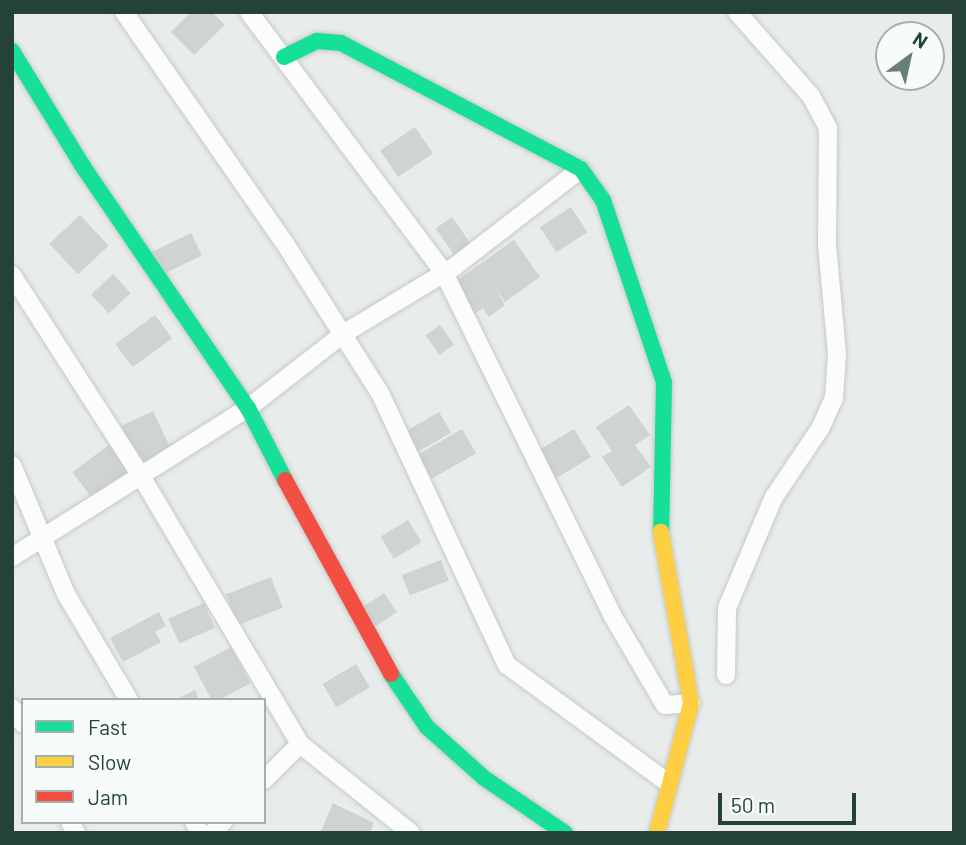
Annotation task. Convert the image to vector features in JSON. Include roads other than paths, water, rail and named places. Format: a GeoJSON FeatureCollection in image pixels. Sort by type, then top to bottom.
{"type":"FeatureCollection","features":[{"type":"Feature","properties":{"kind":"street"},"geometry":{"type":"LineString","coordinates":[[124,12],[343,334],[380,394],[507,665],[667,783]]}},
{"type":"Feature","properties":{"kind":"street"},"geometry":{"type":"LineString","coordinates":[[249,12],[444,273],[612,615],[665,705],[691,703]]}},
{"type":"Feature","properties":{"kind":"street"},"geometry":{"type":"LineString","coordinates":[[726,676],[727,608],[774,497],[821,427],[834,398],[837,354],[827,245],[828,128],[810,96],[737,12]]}},
{"type":"Feature","properties":{"kind":"street"},"geometry":{"type":"LineString","coordinates":[[284,57],[317,41],[341,43],[552,150],[581,169],[603,200],[664,382],[659,519],[691,703],[667,783],[657,833]]}},
{"type":"Feature","properties":{"kind":"street"},"geometry":{"type":"LineString","coordinates":[[12,51],[82,166],[248,408],[331,570],[408,703],[427,727],[484,778],[565,833]]}},
{"type":"Feature","properties":{"kind":"street"},"geometry":{"type":"LineString","coordinates":[[12,557],[248,408],[343,334],[444,273],[581,169]]}},
{"type":"Feature","properties":{"kind":"street"},"geometry":{"type":"LineString","coordinates":[[12,275],[141,476],[300,744],[411,833]]}},
{"type":"Feature","properties":{"kind":"street"},"geometry":{"type":"LineString","coordinates":[[12,465],[66,594],[128,698]]}},
{"type":"Feature","properties":{"kind":"street"},"geometry":{"type":"LineString","coordinates":[[266,778],[300,744]]}}]}
